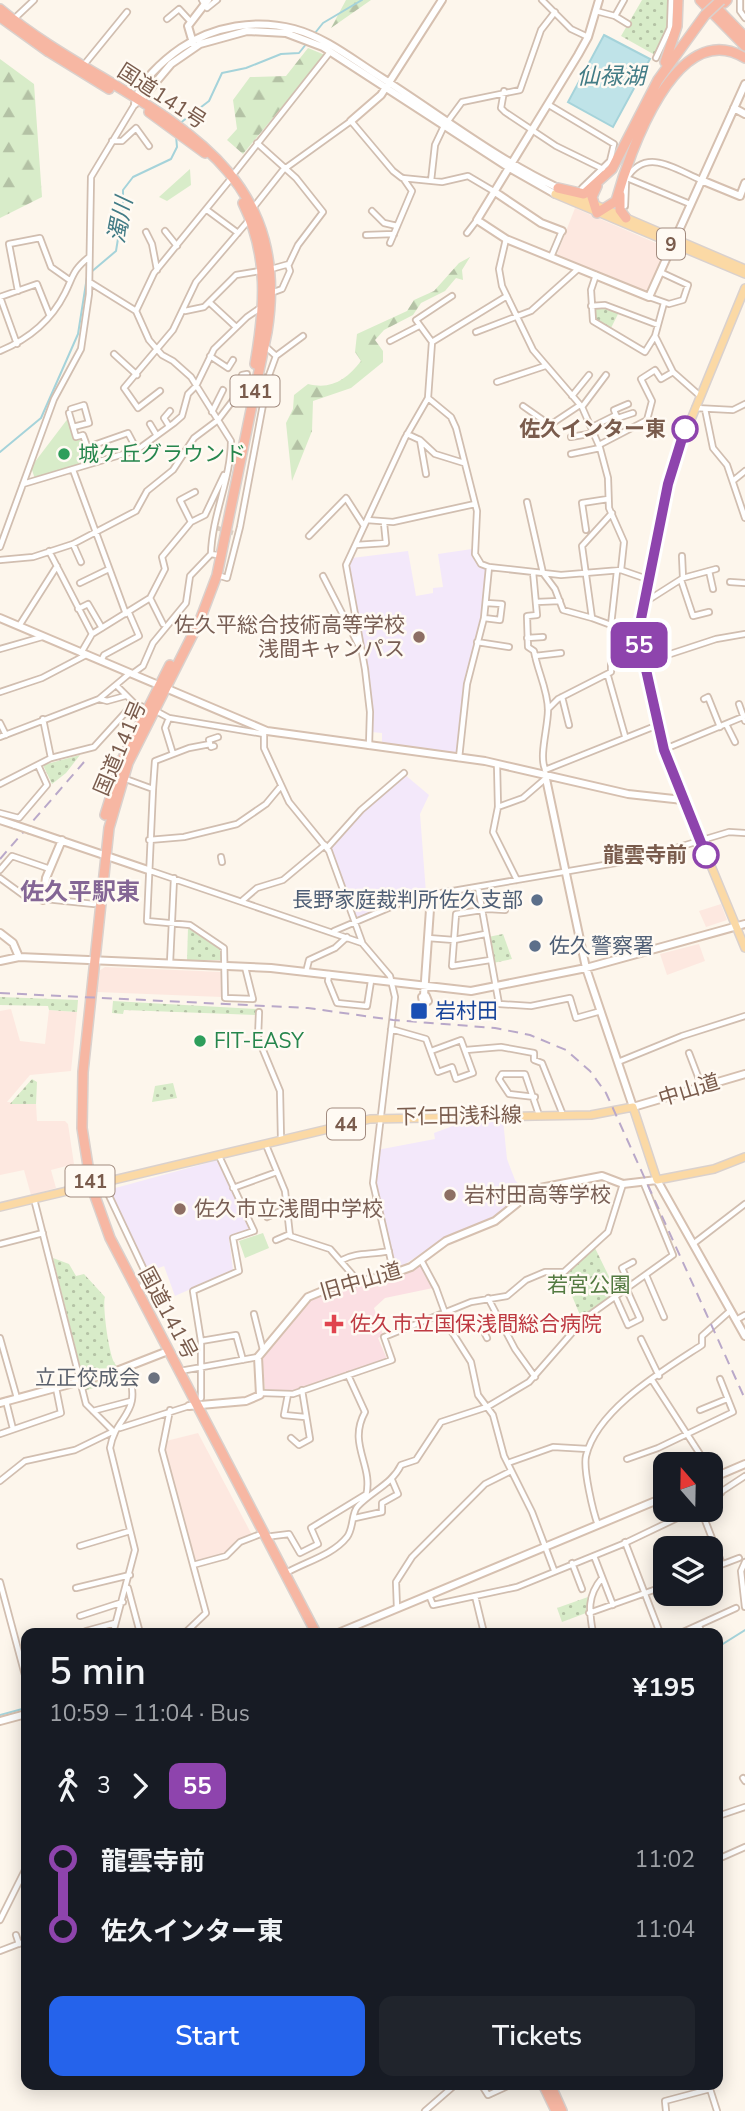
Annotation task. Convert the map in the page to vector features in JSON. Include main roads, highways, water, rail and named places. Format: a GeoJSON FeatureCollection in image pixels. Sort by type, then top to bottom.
{"type":"FeatureCollection","features":[{"type":"Feature","properties":{"kind":"highway"},"geometry":{"type":"LineString","coordinates":[[658,80],[677,26],[678,0]]}},
{"type":"Feature","properties":{"kind":"highway"},"geometry":{"type":"LineString","coordinates":[[700,0],[745,46]]}},
{"type":"Feature","properties":{"kind":"highway"},"geometry":{"type":"LineString","coordinates":[[710,0],[745,36]]}},
{"type":"Feature","properties":{"kind":"highway"},"geometry":{"type":"LineString","coordinates":[[707,17],[673,65],[615,201],[599,209],[593,193],[615,164],[658,80],[681,44],[707,17],[724,1]]}},
{"type":"Feature","properties":{"kind":"highway","name":"国道141号"},"geometry":{"type":"LineString","coordinates":[[0,9],[11,22]]}},
{"type":"Feature","properties":{"kind":"highway","name":"国道141号"},"geometry":{"type":"LineString","coordinates":[[0,17],[137,101],[200,144],[231,178],[252,209],[264,241],[264,308],[248,398],[201,605],[113,786],[103,854],[76,1111],[77,1141],[105,1241],[195,1403]]}},
{"type":"Feature","properties":{"kind":"highway"},"geometry":{"type":"LineString","coordinates":[[655,106],[679,70],[696,54],[721,49],[745,58]]}},
{"type":"Feature","properties":{"kind":"highway","name":"国道141号"},"geometry":{"type":"LineString","coordinates":[[161,688],[200,620],[217,575],[264,346],[271,293],[250,219],[231,178]]}},
{"type":"Feature","properties":{"kind":"highway"},"geometry":{"type":"LineString","coordinates":[[624,179],[619,207],[626,218]]}},
{"type":"Feature","properties":{"kind":"highway"},"geometry":{"type":"LineString","coordinates":[[556,191],[582,194],[597,186]]}},
{"type":"Feature","properties":{"kind":"highway","name":"国道141号"},"geometry":{"type":"LineString","coordinates":[[92,960],[94,904],[108,828],[122,778],[151,709]]}},
{"type":"Feature","properties":{"kind":"highway","name":"国道141号"},"geometry":{"type":"LineString","coordinates":[[88,1186],[165,1352],[195,1403],[307,1628]]}},
{"type":"Feature","properties":{"kind":"highway","name":"国道141号"},"geometry":{"type":"LineString","coordinates":[[261,1536],[313,1628]]}},
{"type":"Feature","properties":{"kind":"highway"},"geometry":{"type":"LineString","coordinates":[[546,2090],[555,2111]]}},
{"type":"Feature","properties":{"kind":"highway"},"geometry":{"type":"LineString","coordinates":[[553,2090],[562,2111]]}},
{"type":"Feature","properties":{"kind":"main road","name":"9"},"geometry":{"type":"LineString","coordinates":[[556,191],[745,272]]}},
{"type":"Feature","properties":{"kind":"main road","name":"9"},"geometry":{"type":"LineString","coordinates":[[599,209],[626,218],[673,241]]}},
{"type":"Feature","properties":{"kind":"main road"},"geometry":{"type":"LineString","coordinates":[[745,288],[693,408],[672,467],[643,598],[638,634],[642,664],[664,750],[700,840],[741,925],[745,948]]}},
{"type":"Feature","properties":{"kind":"main road","name":"下仁田浅科線"},"geometry":{"type":"LineString","coordinates":[[0,1207],[281,1139],[380,1118],[608,1114],[633,1107],[657,1180],[710,1170],[745,1157]]}},
{"type":"Feature","properties":{"kind":"water","name":"仙禄湖"},"geometry":{"type":"Polygon","coordinates":[[[604,35],[650,59],[613,127],[568,102],[604,35]]]}},
{"type":"Feature","properties":{"kind":"waterway","name":"濁川"},"geometry":{"type":"LineString","coordinates":[[179,124],[209,101],[222,73],[246,68],[281,54],[299,53],[323,23],[362,0]]}},
{"type":"Feature","properties":{"kind":"waterway","name":"濁川"},"geometry":{"type":"LineString","coordinates":[[90,273],[116,251],[123,190],[133,177],[171,159],[177,147],[176,136]]}},
{"type":"Feature","properties":{"kind":"waterway","name":"濁川"},"geometry":{"type":"LineString","coordinates":[[0,452],[41,418],[78,334],[87,277]]}},
{"type":"Feature","properties":{"kind":"waterway"},"geometry":{"type":"LineString","coordinates":[[723,1644],[745,1630]]}},
{"type":"Feature","properties":{"kind":"waterway"},"geometry":{"type":"LineString","coordinates":[[0,1715],[21,1709]]}},
{"type":"Feature","properties":{"kind":"tunnel"},"geometry":{"type":"LineString","coordinates":[[217,528],[233,533]]}},
{"type":"Feature","properties":{"kind":"railway"},"geometry":{"type":"LineString","coordinates":[[0,859],[84,762]]}},
{"type":"Feature","properties":{"kind":"railway"},"geometry":{"type":"LineString","coordinates":[[0,993],[308,1008],[393,1020],[495,1028],[530,1035],[566,1050],[590,1071],[606,1093],[745,1399]]}},
{"type":"Feature","properties":{"kind":"place","name":"佐久インター東"},"geometry":{"type":"Point","coordinates":[685,429]}},
{"type":"Feature","properties":{"kind":"place","name":"城ケ丘グラウンド"},"geometry":{"type":"Point","coordinates":[64,454]}},
{"type":"Feature","properties":{"kind":"place","name":"佐久平総合技術高等学校 浅間キャンパス"},"geometry":{"type":"Point","coordinates":[419,637]}},
{"type":"Feature","properties":{"kind":"place","name":"龍雲寺前"},"geometry":{"type":"Point","coordinates":[706,855]}},
{"type":"Feature","properties":{"kind":"place","name":"長野家庭裁判所佐久支部"},"geometry":{"type":"Point","coordinates":[537,900]}},
{"type":"Feature","properties":{"kind":"place","name":"佐久警察署"},"geometry":{"type":"Point","coordinates":[535,946]}},
{"type":"Feature","properties":{"kind":"place","name":"岩村田"},"geometry":{"type":"Point","coordinates":[419,1011]}},
{"type":"Feature","properties":{"kind":"place","name":"FIT-EASY"},"geometry":{"type":"Point","coordinates":[200,1041]}},
{"type":"Feature","properties":{"kind":"place","name":"岩村田高等学校"},"geometry":{"type":"Point","coordinates":[450,1195]}},
{"type":"Feature","properties":{"kind":"place","name":"佐久市立浅間中学校"},"geometry":{"type":"Point","coordinates":[180,1209]}},
{"type":"Feature","properties":{"kind":"place","name":"佐久市立国保浅間総合病院"},"geometry":{"type":"Point","coordinates":[334,1324]}},
{"type":"Feature","properties":{"kind":"place","name":"立正佼成会"},"geometry":{"type":"Point","coordinates":[154,1378]}},
{"type":"Feature","properties":{"kind":"district","name":"佐久平駅東"},"geometry":{"type":"Point","coordinates":[80,892]}},
{"type":"Feature","properties":{"kind":"park label","name":"若宮公園"},"geometry":{"type":"Point","coordinates":[589,1285]}}]}
